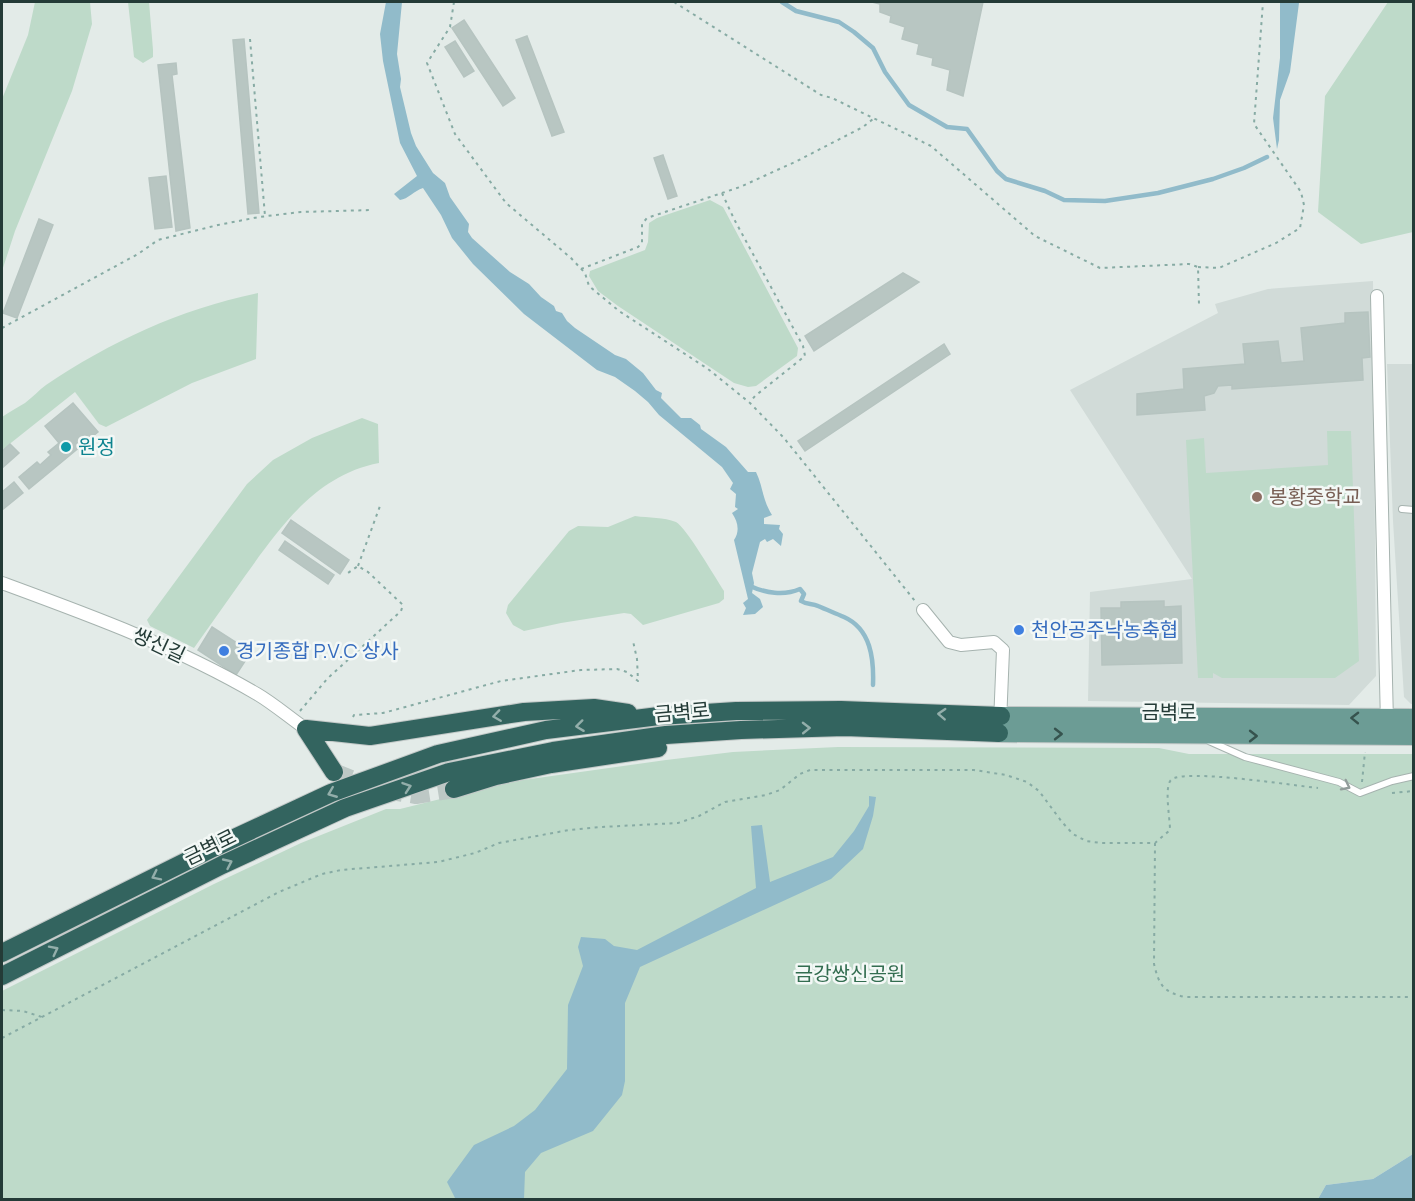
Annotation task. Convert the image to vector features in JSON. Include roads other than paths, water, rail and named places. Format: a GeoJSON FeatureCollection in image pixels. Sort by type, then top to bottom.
{"type":"FeatureCollection","features":[{"type":"Feature","properties":{"kind":"highway"},"geometry":{"type":"LineString","coordinates":[[299,724],[370,736],[524,712],[594,708],[659,717]]}},
{"type":"Feature","properties":{"kind":"highway","name":"금벽로"},"geometry":{"type":"LineString","coordinates":[[2,953],[213,848],[331,793],[438,754],[535,732],[659,717],[736,711],[841,710],[1000,725]]}},
{"type":"Feature","properties":{"kind":"highway"},"geometry":{"type":"LineString","coordinates":[[299,724],[334,772]]}},
{"type":"Feature","properties":{"kind":"highway","name":"금벽로"},"geometry":{"type":"LineString","coordinates":[[2,976],[222,865],[345,808],[449,772],[553,751],[666,735],[778,729],[1000,725]]}},
{"type":"Feature","properties":{"kind":"highway"},"geometry":{"type":"LineString","coordinates":[[454,789],[496,776],[551,764],[778,729]]}},
{"type":"Feature","properties":{"kind":"main road","name":"금벽로"},"geometry":{"type":"LineString","coordinates":[[1000,725],[1413,718]]}},
{"type":"Feature","properties":{"kind":"main road","name":"금벽로"},"geometry":{"type":"LineString","coordinates":[[1000,725],[1191,735],[1413,736]]}},
{"type":"Feature","properties":{"kind":"street"},"geometry":{"type":"LineString","coordinates":[[1377,296],[1387,736]]}},
{"type":"Feature","properties":{"kind":"street","name":"쌍신길"},"geometry":{"type":"LineString","coordinates":[[2,583],[100,619],[159,644],[258,695],[299,724]]}},
{"type":"Feature","properties":{"kind":"street"},"geometry":{"type":"LineString","coordinates":[[923,610],[950,642],[961,645],[994,642],[1003,650],[1000,725]]}},
{"type":"Feature","properties":{"kind":"lane"},"geometry":{"type":"LineString","coordinates":[[1402,509],[1413,510]]}},
{"type":"Feature","properties":{"kind":"lane"},"geometry":{"type":"LineString","coordinates":[[1191,735],[1245,757],[1339,782],[1360,793],[1413,776]]}},
{"type":"Feature","properties":{"kind":"water"},"geometry":{"type":"Polygon","coordinates":[[[386,2],[402,2],[397,54],[400,87],[411,133],[416,146],[433,173],[445,183],[450,197],[469,224],[468,232],[472,238],[510,272],[529,284],[541,297],[554,306],[556,311],[562,313],[575,328],[615,355],[626,359],[643,373],[656,390],[662,393],[661,398],[681,418],[691,418],[700,425],[701,429],[726,447],[748,472],[756,472],[772,515],[764,518],[764,524],[780,525],[779,529],[783,534],[781,546],[773,539],[760,542],[752,573],[754,583],[752,593],[760,599],[763,607],[755,614],[743,615],[746,608],[743,603],[748,599],[734,540],[738,526],[732,513],[738,509],[735,507],[736,494],[730,489],[733,483],[722,467],[659,415],[635,391],[615,377],[597,370],[524,314],[473,264],[452,238],[441,215],[423,188],[400,200],[394,194],[417,176],[400,143],[383,61],[380,34],[386,2]]]}},
{"type":"Feature","properties":{"kind":"water"},"geometry":{"type":"Polygon","coordinates":[[[1280,2],[1299,3],[1290,72],[1280,100],[1277,149],[1273,118],[1280,58],[1280,2]]]}},
{"type":"Feature","properties":{"kind":"water"},"geometry":{"type":"Polygon","coordinates":[[[869,796],[876,797],[863,849],[831,879],[640,967],[625,1003],[625,1081],[622,1095],[593,1131],[541,1153],[525,1172],[524,1199],[453,1199],[455,1198],[447,1182],[474,1145],[514,1126],[535,1110],[567,1069],[568,1005],[583,966],[578,947],[581,937],[605,939],[614,946],[637,950],[756,888],[751,826],[762,825],[770,882],[833,857],[854,831],[869,806],[869,796]]]}},
{"type":"Feature","properties":{"kind":"water"},"geometry":{"type":"Polygon","coordinates":[[[1413,1154],[1413,1199],[1318,1199],[1326,1185],[1373,1179],[1413,1154]]]}},
{"type":"Feature","properties":{"kind":"waterway"},"geometry":{"type":"LineString","coordinates":[[782,2],[796,11],[839,22],[854,32],[873,48],[885,72],[909,105],[947,127],[967,129],[997,171],[1006,179],[1045,191],[1064,200],[1105,201],[1158,193],[1213,179],[1267,157]]}},
{"type":"Feature","properties":{"kind":"waterway"},"geometry":{"type":"LineString","coordinates":[[750,586],[775,593],[800,589],[804,594],[801,601],[816,605],[853,622],[860,629],[869,646],[873,665],[873,685]]}},
{"type":"Feature","properties":{"kind":"tunnel"},"geometry":{"type":"LineString","coordinates":[[334,772],[373,788],[416,795],[454,789]]}},
{"type":"Feature","properties":{"kind":"place","name":"원정"},"geometry":{"type":"Point","coordinates":[66,447]}},
{"type":"Feature","properties":{"kind":"place","name":"봉황중학교"},"geometry":{"type":"Point","coordinates":[1257,497]}},
{"type":"Feature","properties":{"kind":"place","name":"천안공주낙농축협"},"geometry":{"type":"Point","coordinates":[1019,630]}},
{"type":"Feature","properties":{"kind":"place","name":"경기종합 P.V.C 상사"},"geometry":{"type":"Point","coordinates":[224,651]}},
{"type":"Feature","properties":{"kind":"park label","name":"금강쌍신공원"},"geometry":{"type":"Point","coordinates":[850,974]}}]}
